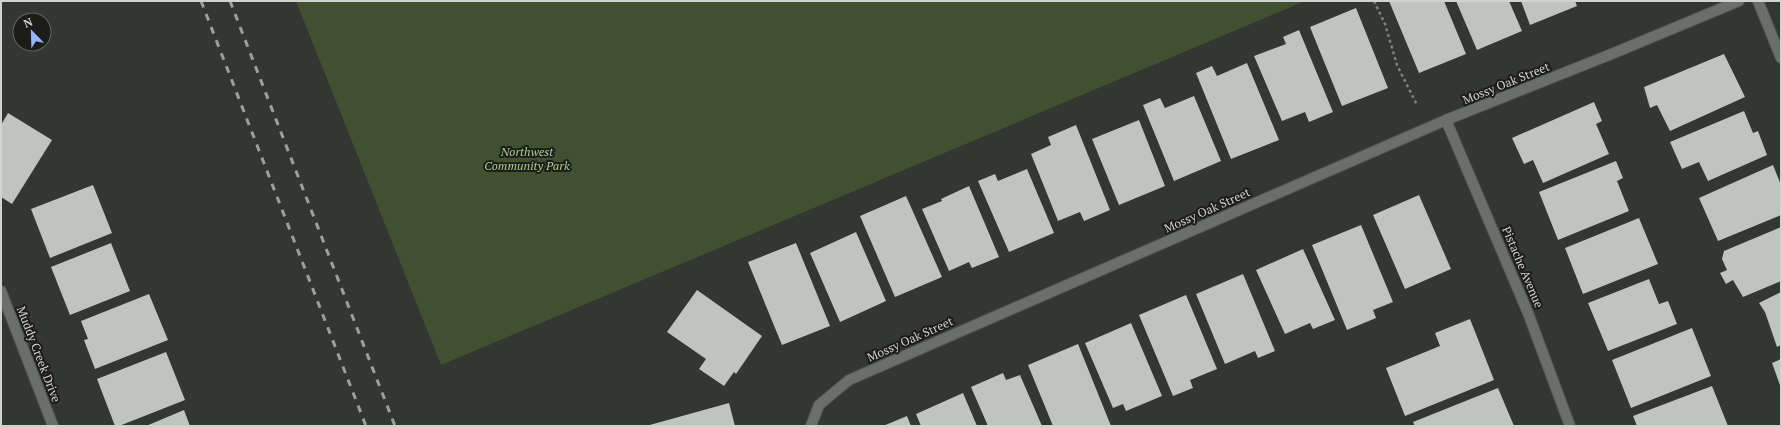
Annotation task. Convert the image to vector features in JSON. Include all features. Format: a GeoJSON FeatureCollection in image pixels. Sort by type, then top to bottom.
{"type":"FeatureCollection","features":[{"type":"Feature","properties":{"kind":"street","name":"Mossy Oak Street"},"geometry":{"type":"LineString","coordinates":[[811,426],[819,405],[849,380],[1446,120],[1614,54],[1739,1]]}},
{"type":"Feature","properties":{"kind":"street"},"geometry":{"type":"LineString","coordinates":[[1758,1],[1781,58]]}},
{"type":"Feature","properties":{"kind":"street","name":"Pistache Avenue"},"geometry":{"type":"LineString","coordinates":[[1446,120],[1528,313],[1570,426]]}},
{"type":"Feature","properties":{"kind":"street","name":"Muddy Creek Drive"},"geometry":{"type":"LineString","coordinates":[[1,291],[53,426]]}},
{"type":"Feature","properties":{"kind":"path"},"geometry":{"type":"LineString","coordinates":[[1374,1],[1385,24],[1397,65],[1417,105]]}},
{"type":"Feature","properties":{"kind":"green space","name":"Northwest Community Park"},"geometry":{"type":"Polygon","coordinates":[[[296,1],[1305,1],[441,365],[296,1]]]}},
{"type":"Feature","properties":{"kind":"building"},"geometry":{"type":"Polygon","coordinates":[[[1389,1],[1444,1],[1466,54],[1419,73],[1389,1]]]}},
{"type":"Feature","properties":{"kind":"building"},"geometry":{"type":"Polygon","coordinates":[[[1456,1],[1509,1],[1522,31],[1477,50],[1456,1]]]}},
{"type":"Feature","properties":{"kind":"building"},"geometry":{"type":"Polygon","coordinates":[[[1521,1],[1575,1],[1577,6],[1530,25],[1521,1]]]}},
{"type":"Feature","properties":{"kind":"building"},"geometry":{"type":"Polygon","coordinates":[[[1356,8],[1388,88],[1342,106],[1310,27],[1356,8]]]}},
{"type":"Feature","properties":{"kind":"building"},"geometry":{"type":"Polygon","coordinates":[[[1299,30],[1333,112],[1309,122],[1305,112],[1282,121],[1254,56],[1286,44],[1283,37],[1299,30]]]}},
{"type":"Feature","properties":{"kind":"building"},"geometry":{"type":"Polygon","coordinates":[[[1724,54],[1745,97],[1670,131],[1657,105],[1650,108],[1644,87],[1724,54]]]}},
{"type":"Feature","properties":{"kind":"building"},"geometry":{"type":"Polygon","coordinates":[[[1247,63],[1279,140],[1231,159],[1196,73],[1212,66],[1217,76],[1247,63]]]}},
{"type":"Feature","properties":{"kind":"building"},"geometry":{"type":"Polygon","coordinates":[[[1194,96],[1221,161],[1174,181],[1143,105],[1160,98],[1165,108],[1194,96]]]}},
{"type":"Feature","properties":{"kind":"building"},"geometry":{"type":"Polygon","coordinates":[[[1594,102],[1602,121],[1596,124],[1609,154],[1543,183],[1533,160],[1524,164],[1512,138],[1594,102]]]}},
{"type":"Feature","properties":{"kind":"building"},"geometry":{"type":"Polygon","coordinates":[[[1744,111],[1753,133],[1758,131],[1767,155],[1708,181],[1699,162],[1682,169],[1670,142],[1744,111]]]}},
{"type":"Feature","properties":{"kind":"building"},"geometry":{"type":"Polygon","coordinates":[[[8,113],[52,140],[12,204],[1,197],[1,125],[8,113]]]}},
{"type":"Feature","properties":{"kind":"building"},"geometry":{"type":"Polygon","coordinates":[[[1139,120],[1165,186],[1119,205],[1092,139],[1139,120]]]}},
{"type":"Feature","properties":{"kind":"building"},"geometry":{"type":"Polygon","coordinates":[[[1076,125],[1110,210],[1084,221],[1080,212],[1058,221],[1031,154],[1051,145],[1048,137],[1076,125]]]}},
{"type":"Feature","properties":{"kind":"building"},"geometry":{"type":"Polygon","coordinates":[[[1616,161],[1623,178],[1617,181],[1629,211],[1558,240],[1539,192],[1616,161]]]}},
{"type":"Feature","properties":{"kind":"building"},"geometry":{"type":"Polygon","coordinates":[[[1773,165],[1781,185],[1781,215],[1718,241],[1699,198],[1773,165]]]}},
{"type":"Feature","properties":{"kind":"building"},"geometry":{"type":"Polygon","coordinates":[[[1027,169],[1054,233],[1009,252],[978,181],[995,174],[998,181],[1027,169]]]}},
{"type":"Feature","properties":{"kind":"building"},"geometry":{"type":"Polygon","coordinates":[[[93,185],[112,233],[50,258],[31,209],[93,185]]]}},
{"type":"Feature","properties":{"kind":"building"},"geometry":{"type":"Polygon","coordinates":[[[969,186],[999,257],[972,268],[969,262],[949,271],[922,209],[942,201],[941,199],[969,186]]]}},
{"type":"Feature","properties":{"kind":"building"},"geometry":{"type":"Polygon","coordinates":[[[1419,195],[1451,269],[1405,289],[1373,215],[1419,195]]]}},
{"type":"Feature","properties":{"kind":"building"},"geometry":{"type":"Polygon","coordinates":[[[906,196],[942,277],[895,297],[860,216],[906,196]]]}},
{"type":"Feature","properties":{"kind":"building"},"geometry":{"type":"Polygon","coordinates":[[[1639,218],[1658,264],[1583,294],[1565,248],[1639,218]]]}},
{"type":"Feature","properties":{"kind":"building"},"geometry":{"type":"Polygon","coordinates":[[[1361,225],[1393,302],[1373,310],[1376,318],[1347,330],[1312,245],[1361,225]]]}},
{"type":"Feature","properties":{"kind":"building"},"geometry":{"type":"Polygon","coordinates":[[[1781,227],[1781,281],[1743,297],[1733,280],[1726,284],[1720,273],[1727,270],[1722,259],[1724,251],[1781,227]]]}},
{"type":"Feature","properties":{"kind":"building"},"geometry":{"type":"Polygon","coordinates":[[[856,232],[886,301],[840,322],[810,253],[856,232]]]}},
{"type":"Feature","properties":{"kind":"building"},"geometry":{"type":"Polygon","coordinates":[[[111,243],[130,291],[70,315],[51,267],[111,243]]]}},
{"type":"Feature","properties":{"kind":"building"},"geometry":{"type":"Polygon","coordinates":[[[796,243],[830,326],[782,345],[748,262],[796,243]]]}},
{"type":"Feature","properties":{"kind":"building"},"geometry":{"type":"Polygon","coordinates":[[[1303,249],[1335,320],[1313,329],[1310,323],[1285,334],[1256,270],[1303,249]]]}},
{"type":"Feature","properties":{"kind":"building"},"geometry":{"type":"Polygon","coordinates":[[[1243,274],[1275,351],[1258,358],[1255,351],[1225,364],[1196,294],[1243,274]]]}},
{"type":"Feature","properties":{"kind":"building"},"geometry":{"type":"Polygon","coordinates":[[[1649,279],[1659,304],[1668,301],[1677,324],[1608,351],[1588,303],[1649,279]]]}},
{"type":"Feature","properties":{"kind":"building"},"geometry":{"type":"Polygon","coordinates":[[[697,290],[762,336],[736,374],[734,372],[724,386],[699,369],[706,359],[667,332],[697,290]]]}},
{"type":"Feature","properties":{"kind":"building"},"geometry":{"type":"Polygon","coordinates":[[[1781,292],[1781,345],[1777,347],[1765,312],[1759,303],[1781,292]]]}},
{"type":"Feature","properties":{"kind":"building"},"geometry":{"type":"Polygon","coordinates":[[[149,294],[168,340],[95,369],[84,340],[88,339],[81,321],[149,294]]]}},
{"type":"Feature","properties":{"kind":"building"},"geometry":{"type":"Polygon","coordinates":[[[1186,295],[1217,369],[1190,380],[1193,388],[1173,396],[1139,315],[1186,295]]]}},
{"type":"Feature","properties":{"kind":"building"},"geometry":{"type":"Polygon","coordinates":[[[1470,319],[1494,380],[1405,416],[1386,368],[1440,346],[1435,333],[1470,319]]]}},
{"type":"Feature","properties":{"kind":"building"},"geometry":{"type":"Polygon","coordinates":[[[1131,323],[1162,396],[1126,411],[1123,404],[1113,408],[1085,343],[1131,323]]]}},
{"type":"Feature","properties":{"kind":"building"},"geometry":{"type":"Polygon","coordinates":[[[1692,328],[1711,376],[1631,408],[1612,360],[1692,328]]]}},
{"type":"Feature","properties":{"kind":"building"},"geometry":{"type":"Polygon","coordinates":[[[1078,344],[1111,426],[1053,426],[1028,365],[1078,344]]]}},
{"type":"Feature","properties":{"kind":"building"},"geometry":{"type":"Polygon","coordinates":[[[166,352],[185,400],[119,426],[115,426],[97,379],[166,352]]]}},
{"type":"Feature","properties":{"kind":"building"},"geometry":{"type":"Polygon","coordinates":[[[1781,359],[1781,388],[1772,363],[1781,359]]]}},
{"type":"Feature","properties":{"kind":"building"},"geometry":{"type":"Polygon","coordinates":[[[1003,373],[1006,380],[1020,375],[1042,426],[988,426],[971,387],[1003,373]]]}},
{"type":"Feature","properties":{"kind":"building"},"geometry":{"type":"Polygon","coordinates":[[[1712,386],[1728,426],[1637,426],[1633,416],[1712,386]]]}},
{"type":"Feature","properties":{"kind":"building"},"geometry":{"type":"Polygon","coordinates":[[[1498,388],[1514,426],[1415,426],[1413,422],[1498,388]]]}},
{"type":"Feature","properties":{"kind":"building"},"geometry":{"type":"Polygon","coordinates":[[[963,393],[977,426],[921,426],[916,414],[963,393]]]}},
{"type":"Feature","properties":{"kind":"building"},"geometry":{"type":"Polygon","coordinates":[[[729,403],[735,426],[646,426],[729,403]]]}},
{"type":"Feature","properties":{"kind":"building"},"geometry":{"type":"Polygon","coordinates":[[[184,410],[190,426],[146,426],[184,410]]]}},
{"type":"Feature","properties":{"kind":"building"},"geometry":{"type":"Polygon","coordinates":[[[907,416],[911,426],[883,426],[907,416]]]}},
{"type":"Feature","properties":{"kind":"railway"},"geometry":{"type":"LineString","coordinates":[[201,1],[366,426]]}},
{"type":"Feature","properties":{"kind":"railway"},"geometry":{"type":"LineString","coordinates":[[230,1],[395,426]]}}]}
